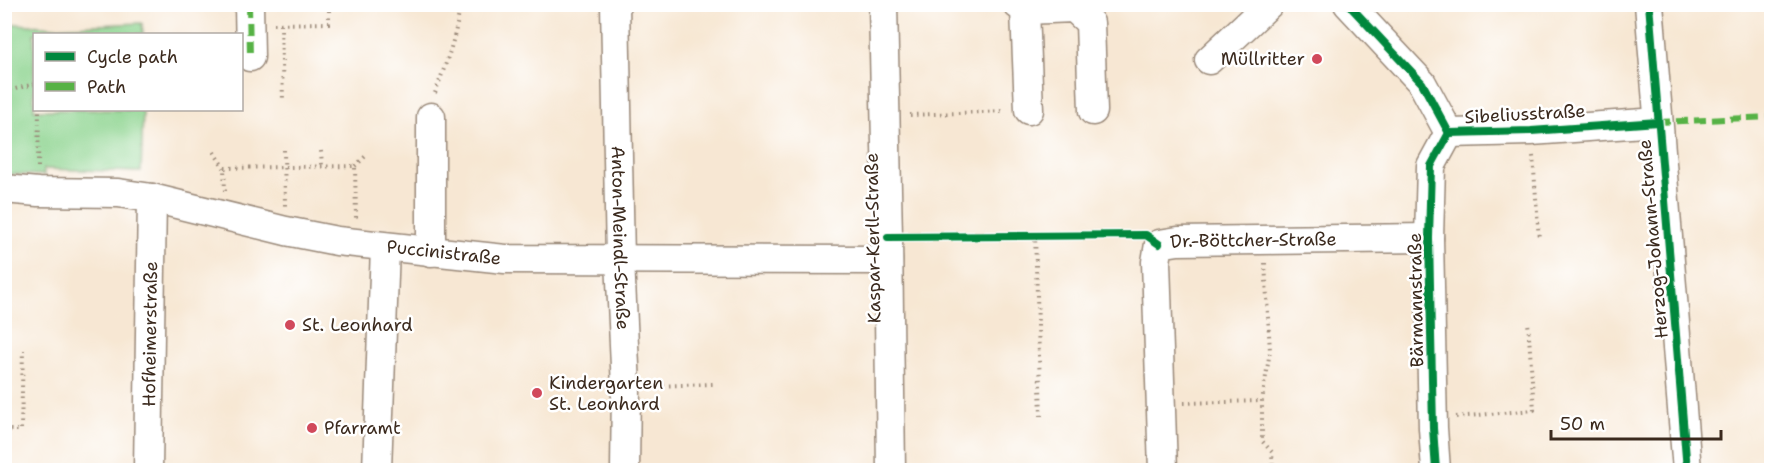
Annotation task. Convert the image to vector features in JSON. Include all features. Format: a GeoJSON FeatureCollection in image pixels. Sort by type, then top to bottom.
{"type":"FeatureCollection","features":[{"type":"Feature","properties":{"kind":"street","name":"Anton-Meindl-Straße"},"geometry":{"type":"LineString","coordinates":[[615,4],[620,260],[626,387],[625,471]]}},
{"type":"Feature","properties":{"kind":"street","name":"Kaspar-Kerll-Straße"},"geometry":{"type":"LineString","coordinates":[[883,4],[891,471]]}},
{"type":"Feature","properties":{"kind":"street"},"geometry":{"type":"LineString","coordinates":[[1209,60],[1269,4]]}},
{"type":"Feature","properties":{"kind":"street","name":"Sibeliusstraße"},"geometry":{"type":"LineString","coordinates":[[1348,4],[1422,84],[1449,133],[1531,131],[1658,122]]}},
{"type":"Feature","properties":{"kind":"street","name":"Herzog-Johann-Straße"},"geometry":{"type":"LineString","coordinates":[[1649,4],[1688,471]]}},
{"type":"Feature","properties":{"kind":"street"},"geometry":{"type":"LineString","coordinates":[[1029,110],[1021,7],[1074,8],[1090,23],[1093,111]]}},
{"type":"Feature","properties":{"kind":"street"},"geometry":{"type":"LineString","coordinates":[[249,15],[250,57]]}},
{"type":"Feature","properties":{"kind":"street"},"geometry":{"type":"LineString","coordinates":[[431,117],[431,252]]}},
{"type":"Feature","properties":{"kind":"street","name":"Bärmannstraße"},"geometry":{"type":"LineString","coordinates":[[1436,471],[1430,238],[1431,166],[1449,133]]}},
{"type":"Feature","properties":{"kind":"street","name":"Puccinistraße"},"geometry":{"type":"LineString","coordinates":[[4,189],[38,192],[118,193],[152,198],[286,231],[385,248],[505,259],[888,260]]}},
{"type":"Feature","properties":{"kind":"street","name":"Hofheimerstraße"},"geometry":{"type":"LineString","coordinates":[[148,471],[152,198]]}},
{"type":"Feature","properties":{"kind":"street","name":"Dr.-Böttcher-Straße"},"geometry":{"type":"LineString","coordinates":[[1163,471],[1156,262],[1159,244],[1178,241],[1430,238]]}},
{"type":"Feature","properties":{"kind":"street"},"geometry":{"type":"LineString","coordinates":[[377,471],[385,248]]}},
{"type":"Feature","properties":{"kind":"path"},"geometry":{"type":"LineString","coordinates":[[431,117],[433,98],[448,57],[460,4]]}},
{"type":"Feature","properties":{"kind":"path"},"geometry":{"type":"LineString","coordinates":[[249,15],[281,24],[329,23],[329,6]]}},
{"type":"Feature","properties":{"kind":"path"},"geometry":{"type":"LineString","coordinates":[[281,24],[283,101]]}},
{"type":"Feature","properties":{"kind":"path"},"geometry":{"type":"LineString","coordinates":[[4,92],[33,84]]}},
{"type":"Feature","properties":{"kind":"path"},"geometry":{"type":"LineString","coordinates":[[898,116],[1029,110]]}},
{"type":"Feature","properties":{"kind":"path"},"geometry":{"type":"LineString","coordinates":[[38,192],[39,111]]}},
{"type":"Feature","properties":{"kind":"path"},"geometry":{"type":"LineString","coordinates":[[1531,131],[1539,238]]}},
{"type":"Feature","properties":{"kind":"path"},"geometry":{"type":"LineString","coordinates":[[284,150],[286,231]]}},
{"type":"Feature","properties":{"kind":"path"},"geometry":{"type":"LineString","coordinates":[[321,151],[322,166]]}},
{"type":"Feature","properties":{"kind":"path"},"geometry":{"type":"LineString","coordinates":[[214,152],[225,168],[225,216]]}},
{"type":"Feature","properties":{"kind":"path"},"geometry":{"type":"LineString","coordinates":[[225,168],[355,166],[368,154]]}},
{"type":"Feature","properties":{"kind":"path"},"geometry":{"type":"LineString","coordinates":[[355,166],[356,243]]}},
{"type":"Feature","properties":{"kind":"path"},"geometry":{"type":"LineString","coordinates":[[1035,235],[1041,416]]}},
{"type":"Feature","properties":{"kind":"path"},"geometry":{"type":"LineString","coordinates":[[1264,240],[1270,351],[1262,401],[1262,441],[1272,452],[1273,471]]}},
{"type":"Feature","properties":{"kind":"path"},"geometry":{"type":"LineString","coordinates":[[1433,419],[1534,410],[1528,321]]}},
{"type":"Feature","properties":{"kind":"path"},"geometry":{"type":"LineString","coordinates":[[4,430],[21,430],[23,350]]}},
{"type":"Feature","properties":{"kind":"path"},"geometry":{"type":"LineString","coordinates":[[626,387],[714,384]]}},
{"type":"Feature","properties":{"kind":"path"},"geometry":{"type":"LineString","coordinates":[[1162,404],[1262,401]]}},
{"type":"Feature","properties":{"kind":"green space"},"geometry":{"type":"Polygon","coordinates":[[[5,23],[52,27],[142,23],[143,33],[33,33],[33,111],[143,111],[141,172],[44,169],[44,175],[5,174],[5,23]]]}},
{"type":"Feature","properties":{"kind":"marked path"},"geometry":{"type":"LineString","coordinates":[[249,4],[250,57]]}},
{"type":"Feature","properties":{"kind":"marked path"},"geometry":{"type":"LineString","coordinates":[[1658,122],[1772,117]]}},
{"type":"Feature","properties":{"kind":"cycle path"},"geometry":{"type":"LineString","coordinates":[[1348,4],[1422,83],[1449,133]]}},
{"type":"Feature","properties":{"kind":"cycle path"},"geometry":{"type":"LineString","coordinates":[[1649,4],[1687,470]]}},
{"type":"Feature","properties":{"kind":"cycle path"},"geometry":{"type":"LineString","coordinates":[[1449,133],[1531,131],[1658,122]]}},
{"type":"Feature","properties":{"kind":"cycle path"},"geometry":{"type":"LineString","coordinates":[[1436,470],[1429,238],[1431,166],[1449,133]]}},
{"type":"Feature","properties":{"kind":"cycle path"},"geometry":{"type":"LineString","coordinates":[[888,237],[1146,235],[1159,244]]}},
{"type":"Feature","properties":{"kind":"place","name":"Müllritter"},"geometry":{"type":"Point","coordinates":[1317,59]}},
{"type":"Feature","properties":{"kind":"place","name":"St. Leonhard"},"geometry":{"type":"Point","coordinates":[290,325]}},
{"type":"Feature","properties":{"kind":"place","name":"Kindergarten St. Leonhard"},"geometry":{"type":"Point","coordinates":[537,393]}},
{"type":"Feature","properties":{"kind":"place","name":"Pfarramt"},"geometry":{"type":"Point","coordinates":[312,428]}}]}
